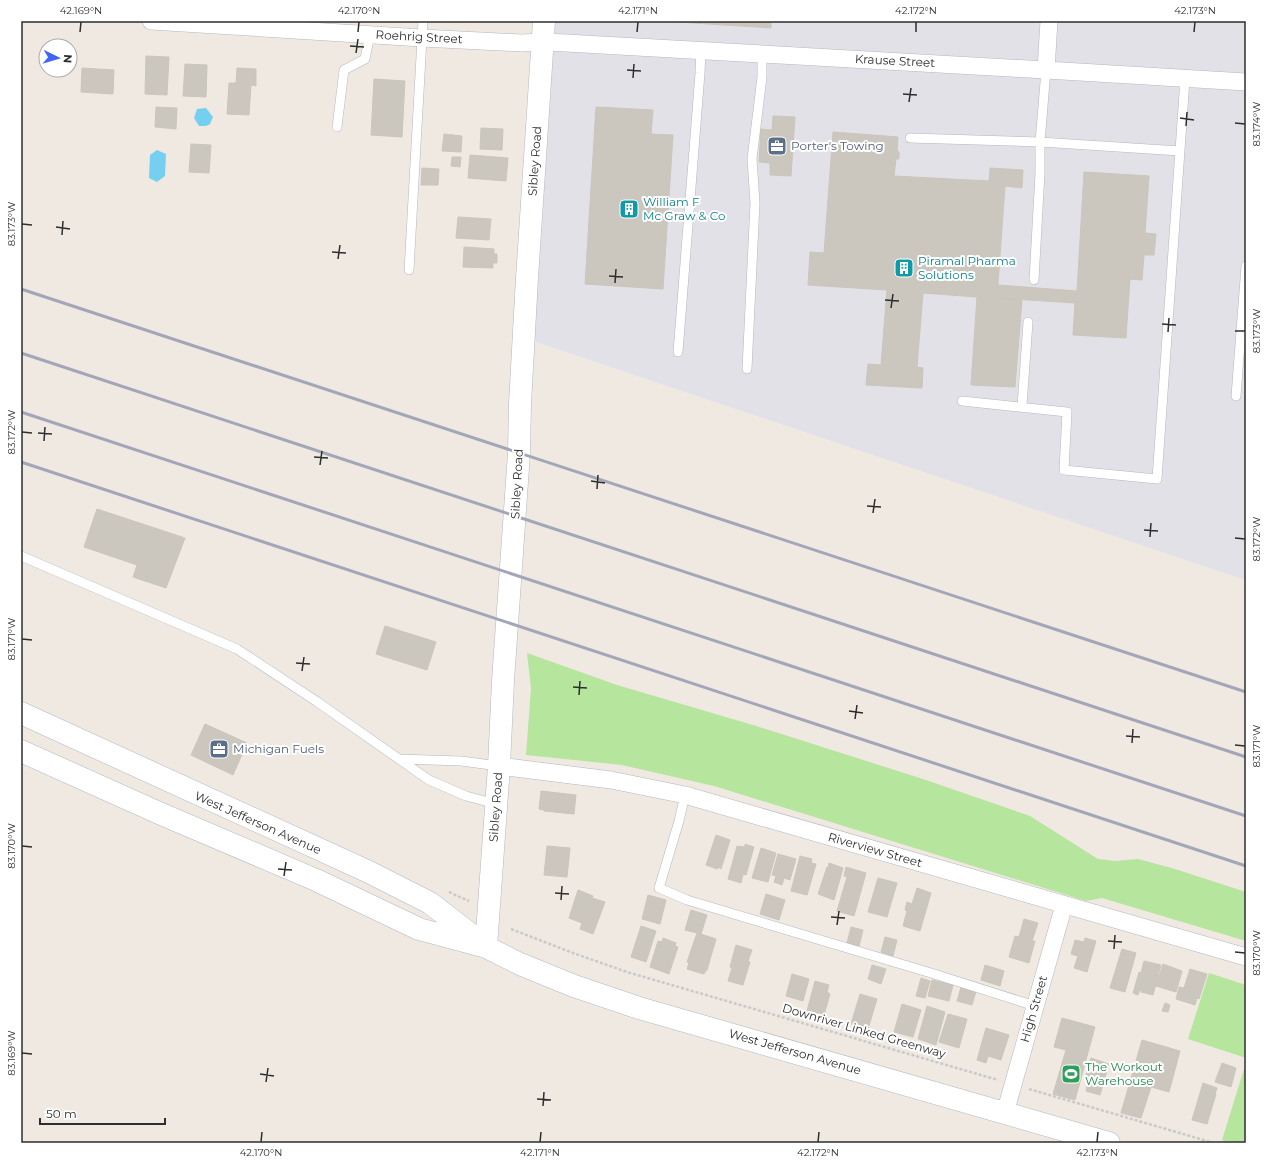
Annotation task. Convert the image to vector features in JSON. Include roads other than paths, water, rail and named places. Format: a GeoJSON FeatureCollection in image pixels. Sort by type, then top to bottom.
{"type":"FeatureCollection","features":[{"type":"Feature","properties":{"kind":"main road","name":"Sibley Road"},"geometry":{"type":"LineString","coordinates":[[486,947],[519,453],[520,404],[527,278],[544,31]]}},
{"type":"Feature","properties":{"kind":"main road","name":"West Jefferson Avenue"},"geometry":{"type":"LineString","coordinates":[[21,714],[369,872],[430,903],[486,947]]}},
{"type":"Feature","properties":{"kind":"main road","name":"West Jefferson Avenue"},"geometry":{"type":"LineString","coordinates":[[21,751],[159,813],[316,880],[419,929],[486,947],[520,964],[574,986],[612,999],[1109,1143]]}},
{"type":"Feature","properties":{"kind":"main road"},"geometry":{"type":"LineString","coordinates":[[159,813],[174,784]]}},
{"type":"Feature","properties":{"kind":"street","name":"Roehrig Street"},"geometry":{"type":"LineString","coordinates":[[151,21],[522,43],[544,31]]}},
{"type":"Feature","properties":{"kind":"street"},"geometry":{"type":"LineString","coordinates":[[1046,70],[1049,21]]}},
{"type":"Feature","properties":{"kind":"street","name":"Krause Street"},"geometry":{"type":"LineString","coordinates":[[544,31],[701,50],[1246,82]]}},
{"type":"Feature","properties":{"kind":"street","name":"Riverview Street"},"geometry":{"type":"LineString","coordinates":[[499,766],[611,780],[685,795],[1246,957]]}},
{"type":"Feature","properties":{"kind":"street","name":"High Street"},"geometry":{"type":"LineString","coordinates":[[1005,1113],[1064,905]]}},
{"type":"Feature","properties":{"kind":"lane"},"geometry":{"type":"LineString","coordinates":[[409,270],[423,21]]}},
{"type":"Feature","properties":{"kind":"lane"},"geometry":{"type":"LineString","coordinates":[[337,127],[344,70],[365,59],[370,34]]}},
{"type":"Feature","properties":{"kind":"lane"},"geometry":{"type":"LineString","coordinates":[[678,352],[700,81],[701,50]]}},
{"type":"Feature","properties":{"kind":"lane"},"geometry":{"type":"LineString","coordinates":[[747,369],[756,203],[752,159],[762,77],[762,54]]}},
{"type":"Feature","properties":{"kind":"lane"},"geometry":{"type":"LineString","coordinates":[[1034,280],[1040,173],[1040,142],[1046,70]]}},
{"type":"Feature","properties":{"kind":"lane"},"geometry":{"type":"LineString","coordinates":[[962,401],[1022,406],[1067,412],[1064,470],[1157,479],[1185,78]]}},
{"type":"Feature","properties":{"kind":"lane"},"geometry":{"type":"LineString","coordinates":[[910,138],[1040,142],[1180,151]]}},
{"type":"Feature","properties":{"kind":"lane"},"geometry":{"type":"LineString","coordinates":[[1236,396],[1246,266]]}},
{"type":"Feature","properties":{"kind":"lane"},"geometry":{"type":"LineString","coordinates":[[1022,406],[1028,322]]}},
{"type":"Feature","properties":{"kind":"lane"},"geometry":{"type":"LineString","coordinates":[[21,556],[237,649],[316,700],[429,780],[466,796],[496,804]]}},
{"type":"Feature","properties":{"kind":"lane"},"geometry":{"type":"LineString","coordinates":[[399,759],[461,761],[499,766]]}},
{"type":"Feature","properties":{"kind":"lane"},"geometry":{"type":"LineString","coordinates":[[685,795],[679,821],[659,888],[687,900],[1036,1006]]}},
{"type":"Feature","properties":{"kind":"water"},"geometry":{"type":"Polygon","coordinates":[[[206,108],[213,117],[210,124],[206,126],[199,126],[194,118],[197,109],[206,108]]]}},
{"type":"Feature","properties":{"kind":"water"},"geometry":{"type":"Polygon","coordinates":[[[157,150],[166,154],[165,176],[157,182],[149,178],[150,155],[157,150]]]}},
{"type":"Feature","properties":{"kind":"railway"},"geometry":{"type":"LineString","coordinates":[[21,289],[1246,692]]}},
{"type":"Feature","properties":{"kind":"railway"},"geometry":{"type":"LineString","coordinates":[[21,353],[1246,757]]}},
{"type":"Feature","properties":{"kind":"railway"},"geometry":{"type":"LineString","coordinates":[[21,412],[1246,816]]}},
{"type":"Feature","properties":{"kind":"railway"},"geometry":{"type":"LineString","coordinates":[[21,462],[1246,866]]}},
{"type":"Feature","properties":{"kind":"place","name":"Porter's Towing"},"geometry":{"type":"Point","coordinates":[777,146]}},
{"type":"Feature","properties":{"kind":"place","name":"William F Mc Graw & Co"},"geometry":{"type":"Point","coordinates":[629,209]}},
{"type":"Feature","properties":{"kind":"place","name":"Piramal Pharma Solutions"},"geometry":{"type":"Point","coordinates":[904,268]}},
{"type":"Feature","properties":{"kind":"place","name":"Michigan Fuels"},"geometry":{"type":"Point","coordinates":[219,749]}},
{"type":"Feature","properties":{"kind":"place","name":"The Workout Warehouse"},"geometry":{"type":"Point","coordinates":[1071,1074]}}]}
